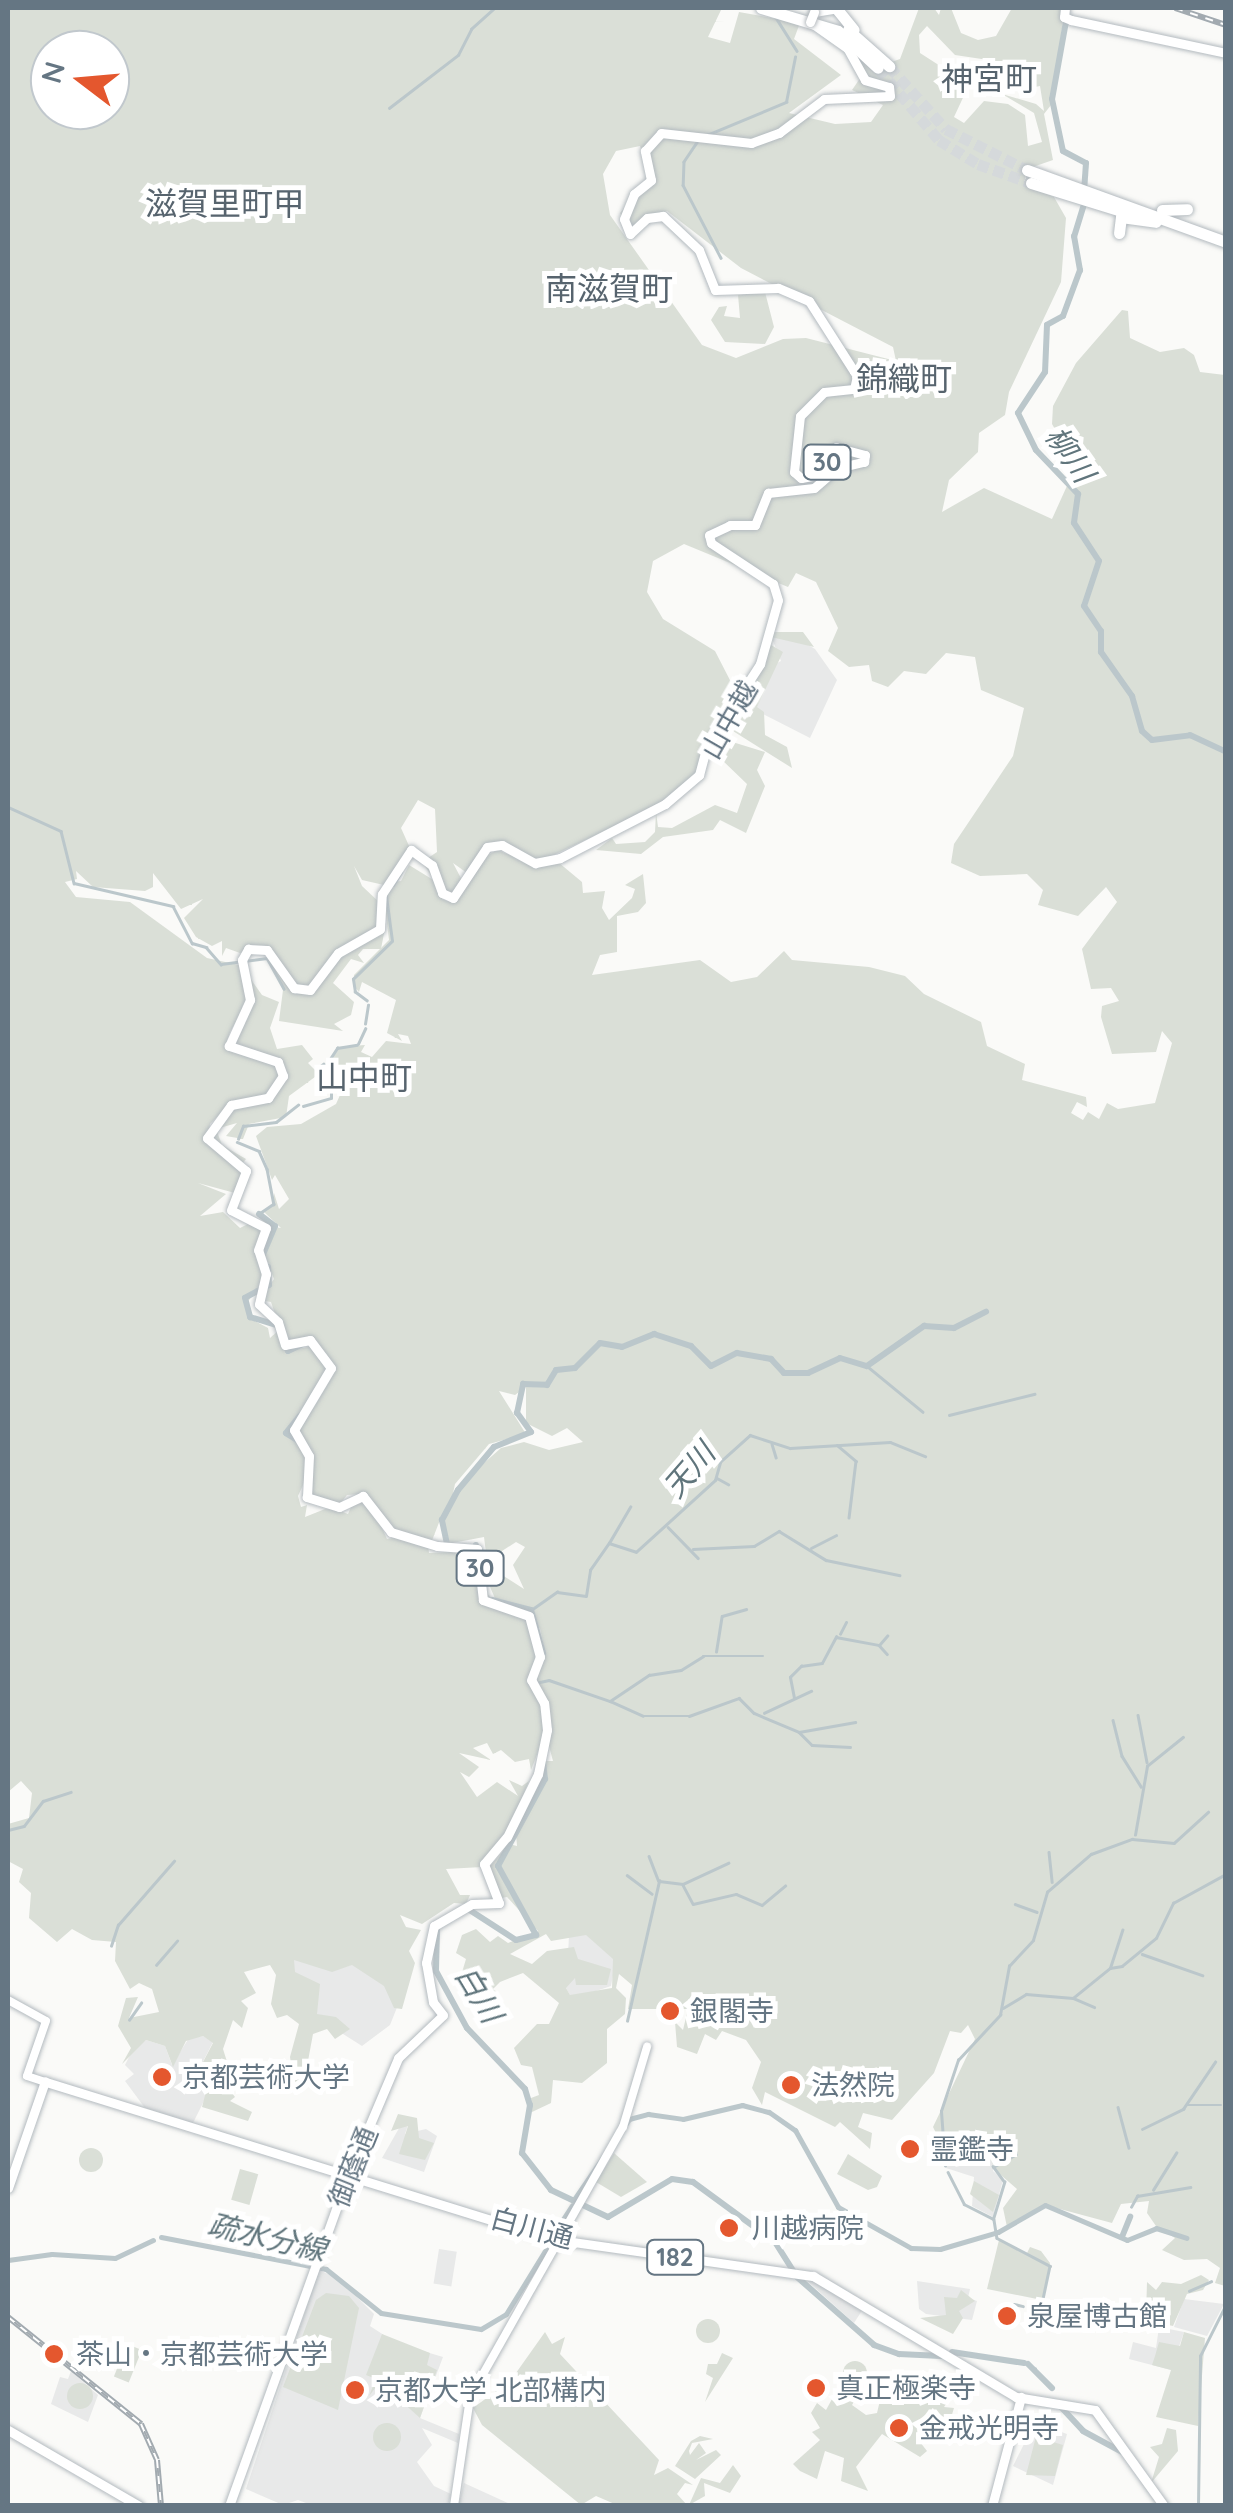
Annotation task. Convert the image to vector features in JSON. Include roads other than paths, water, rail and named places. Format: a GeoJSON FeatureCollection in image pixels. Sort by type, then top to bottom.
{"type":"FeatureCollection","features":[{"type":"Feature","properties":{"kind":"highway"},"geometry":{"type":"LineString","coordinates":[[753,8],[772,9],[860,36]]}},
{"type":"Feature","properties":{"kind":"highway"},"geometry":{"type":"LineString","coordinates":[[772,9],[838,31],[883,67],[860,36],[837,18],[837,8]]}},
{"type":"Feature","properties":{"kind":"highway"},"geometry":{"type":"LineString","coordinates":[[1029,176],[1225,240]]}},
{"type":"Feature","properties":{"kind":"highway"},"geometry":{"type":"LineString","coordinates":[[1095,198],[1119,233],[1121,217],[1142,213]]}},
{"type":"Feature","properties":{"kind":"highway"},"geometry":{"type":"LineString","coordinates":[[1170,222],[1188,208]]}},
{"type":"Feature","properties":{"kind":"main road","name":"山中越"},"geometry":{"type":"LineString","coordinates":[[443,2014],[433,2002],[427,1942],[444,1914],[500,1903],[483,1868],[507,1837],[540,1768],[539,1747],[547,1730],[531,1676],[540,1654],[526,1612],[511,1613],[478,1593],[477,1549],[437,1546],[391,1532],[363,1496],[339,1507],[307,1496],[309,1456],[294,1430],[332,1373],[314,1342],[285,1345],[279,1324],[259,1304],[266,1274],[258,1250],[266,1230],[255,1218],[232,1212],[230,1201],[246,1171],[207,1138],[230,1105],[268,1098],[283,1076],[278,1062],[230,1046],[250,995],[241,963],[248,949],[267,950],[294,988],[310,990],[338,954],[380,929],[385,888],[414,850],[432,865],[445,897],[453,898],[487,847],[498,844],[535,864],[548,862],[665,804],[695,780],[707,746],[760,664],[778,600],[773,584],[711,543],[709,535],[730,525],[755,525],[768,493],[814,488],[836,468],[864,462],[864,456],[836,447],[817,474],[795,475],[800,416],[824,392],[849,392],[857,384],[851,361],[809,301],[778,288],[715,290],[699,250],[662,216],[647,218],[634,232],[624,228],[634,194],[652,178],[644,151],[662,133],[751,143],[779,133],[824,99],[890,96],[889,86],[865,80],[847,48],[812,17],[837,8]]}},
{"type":"Feature","properties":{"kind":"main road"},"geometry":{"type":"LineString","coordinates":[[1066,15],[1226,53]]}},
{"type":"Feature","properties":{"kind":"main road","name":"白川通"},"geometry":{"type":"LineString","coordinates":[[8,2000],[46,2020],[27,2075],[558,2239],[794,2271],[820,2279],[1021,2397],[1100,2414],[1164,2506]]}},
{"type":"Feature","properties":{"kind":"main road","name":"御蔭通"},"geometry":{"type":"LineString","coordinates":[[229,2506],[348,2175],[398,2058],[443,2014]]}},
{"type":"Feature","properties":{"kind":"main road"},"geometry":{"type":"LineString","coordinates":[[453,2506],[469,2399],[623,2123],[647,2046]]}},
{"type":"Feature","properties":{"kind":"main road"},"geometry":{"type":"LineString","coordinates":[[8,2178],[44,2080]]}},
{"type":"Feature","properties":{"kind":"main road"},"geometry":{"type":"LineString","coordinates":[[8,2188],[44,2080]]}},
{"type":"Feature","properties":{"kind":"main road"},"geometry":{"type":"LineString","coordinates":[[992,2506],[1021,2397]]}},
{"type":"Feature","properties":{"kind":"main road"},"geometry":{"type":"LineString","coordinates":[[8,2432],[135,2506]]}},
{"type":"Feature","properties":{"kind":"waterway"},"geometry":{"type":"LineString","coordinates":[[389,108],[458,55],[471,29],[494,8]]}},
{"type":"Feature","properties":{"kind":"waterway"},"geometry":{"type":"LineString","coordinates":[[775,16],[797,51]]}},
{"type":"Feature","properties":{"kind":"waterway","name":"柳川"},"geometry":{"type":"LineString","coordinates":[[1067,16],[1052,99],[1063,151],[1086,163],[1084,189]]}},
{"type":"Feature","properties":{"kind":"waterway"},"geometry":{"type":"LineString","coordinates":[[707,135],[786,102],[795,57]]}},
{"type":"Feature","properties":{"kind":"waterway"},"geometry":{"type":"LineString","coordinates":[[698,141],[684,162],[683,185],[721,258]]}},
{"type":"Feature","properties":{"kind":"waterway","name":"柳川"},"geometry":{"type":"LineString","coordinates":[[1085,201],[1074,236],[1080,270],[1063,316],[1047,325],[1045,372],[1018,413],[1036,450],[1078,494],[1074,523],[1099,561],[1084,606],[1101,631],[1101,652],[1132,696],[1142,731],[1152,740],[1190,735],[1226,752]]}},
{"type":"Feature","properties":{"kind":"waterway"},"geometry":{"type":"LineString","coordinates":[[8,807],[61,831],[74,883],[173,906],[192,943],[206,947],[221,964],[267,958],[284,989]]}},
{"type":"Feature","properties":{"kind":"waterway"},"geometry":{"type":"LineString","coordinates":[[393,885],[401,872]]}},
{"type":"Feature","properties":{"kind":"waterway"},"geometry":{"type":"LineString","coordinates":[[367,1001],[355,992],[353,979],[392,941],[386,896]]}},
{"type":"Feature","properties":{"kind":"waterway"},"geometry":{"type":"LineString","coordinates":[[365,1024],[368,1005]]}},
{"type":"Feature","properties":{"kind":"waterway"},"geometry":{"type":"LineString","coordinates":[[358,1044],[365,1029]]}},
{"type":"Feature","properties":{"kind":"waterway"},"geometry":{"type":"LineString","coordinates":[[328,1062],[337,1048],[357,1045]]}},
{"type":"Feature","properties":{"kind":"waterway"},"geometry":{"type":"LineString","coordinates":[[324,1064],[320,1067],[331,1088]]}},
{"type":"Feature","properties":{"kind":"waterway"},"geometry":{"type":"LineString","coordinates":[[303,1106],[331,1098],[331,1091]]}},
{"type":"Feature","properties":{"kind":"waterway"},"geometry":{"type":"LineString","coordinates":[[238,1139],[243,1126],[276,1122],[298,1105]]}},
{"type":"Feature","properties":{"kind":"waterway"},"geometry":{"type":"LineString","coordinates":[[237,1142],[259,1151],[267,1169],[274,1204],[259,1214]]}},
{"type":"Feature","properties":{"kind":"waterway","name":"白川"},"geometry":{"type":"LineString","coordinates":[[259,1214],[275,1226],[262,1256]]}},
{"type":"Feature","properties":{"kind":"waterway","name":"白川"},"geometry":{"type":"LineString","coordinates":[[268,1267],[269,1285],[245,1298],[250,1317],[277,1325],[288,1351],[303,1344]]}},
{"type":"Feature","properties":{"kind":"waterway"},"geometry":{"type":"LineString","coordinates":[[447,1544],[442,1520],[458,1490],[494,1447],[531,1432],[517,1413],[523,1384],[547,1385],[556,1370],[575,1368],[600,1343],[622,1347],[654,1334],[691,1346],[711,1366],[737,1353],[771,1359],[784,1373],[808,1373],[840,1358],[867,1366],[924,1326],[954,1328],[986,1312]]}},
{"type":"Feature","properties":{"kind":"waterway"},"geometry":{"type":"LineString","coordinates":[[867,1366],[923,1412]]}},
{"type":"Feature","properties":{"kind":"waterway"},"geometry":{"type":"LineString","coordinates":[[949,1415],[1034,1394]]}},
{"type":"Feature","properties":{"kind":"waterway","name":"白川"},"geometry":{"type":"LineString","coordinates":[[297,1440],[286,1433],[300,1416]]}},
{"type":"Feature","properties":{"kind":"waterway","name":"天川"},"geometry":{"type":"LineString","coordinates":[[531,1610],[557,1592],[586,1596],[590,1570],[609,1543],[636,1552],[715,1480],[720,1462],[750,1435],[790,1448],[890,1442],[925,1456]]}},
{"type":"Feature","properties":{"kind":"waterway"},"geometry":{"type":"LineString","coordinates":[[772,1444],[776,1457]]}},
{"type":"Feature","properties":{"kind":"waterway"},"geometry":{"type":"LineString","coordinates":[[837,1445],[856,1461],[849,1518]]}},
{"type":"Feature","properties":{"kind":"waterway"},"geometry":{"type":"LineString","coordinates":[[717,1478],[728,1484]]}},
{"type":"Feature","properties":{"kind":"waterway"},"geometry":{"type":"LineString","coordinates":[[609,1543],[630,1507]]}},
{"type":"Feature","properties":{"kind":"waterway"},"geometry":{"type":"LineString","coordinates":[[668,1527],[698,1558]]}},
{"type":"Feature","properties":{"kind":"waterway"},"geometry":{"type":"LineString","coordinates":[[693,1549],[754,1546],[779,1531],[826,1560],[899,1575]]}},
{"type":"Feature","properties":{"kind":"waterway"},"geometry":{"type":"LineString","coordinates":[[811,1548],[836,1535]]}},
{"type":"Feature","properties":{"kind":"waterway","name":"白川"},"geometry":{"type":"LineString","coordinates":[[476,1545],[482,1569]]}},
{"type":"Feature","properties":{"kind":"waterway","name":"天川"},"geometry":{"type":"LineString","coordinates":[[492,1600],[531,1610],[543,1653]]}},
{"type":"Feature","properties":{"kind":"waterway"},"geometry":{"type":"LineString","coordinates":[[716,1652],[722,1616],[746,1609]]}},
{"type":"Feature","properties":{"kind":"waterway"},"geometry":{"type":"LineString","coordinates":[[840,1634],[846,1622]]}},
{"type":"Feature","properties":{"kind":"waterway"},"geometry":{"type":"LineString","coordinates":[[880,1644],[887,1636]]}},
{"type":"Feature","properties":{"kind":"waterway"},"geometry":{"type":"LineString","coordinates":[[794,1698],[790,1677],[801,1666],[822,1663],[836,1637],[879,1645],[887,1654]]}},
{"type":"Feature","properties":{"kind":"waterway"},"geometry":{"type":"LineString","coordinates":[[535,1683],[549,1680],[610,1701],[649,1675],[681,1670],[703,1656],[763,1656]]}},
{"type":"Feature","properties":{"kind":"waterway"},"geometry":{"type":"LineString","coordinates":[[764,1713],[811,1691]]}},
{"type":"Feature","properties":{"kind":"waterway"},"geometry":{"type":"LineString","coordinates":[[610,1701],[643,1716],[689,1716],[739,1698],[754,1713],[799,1732],[855,1722]]}},
{"type":"Feature","properties":{"kind":"waterway"},"geometry":{"type":"LineString","coordinates":[[1138,1715],[1147,1762]]}},
{"type":"Feature","properties":{"kind":"waterway"},"geometry":{"type":"LineString","coordinates":[[1113,1720],[1122,1756],[1141,1786]]}},
{"type":"Feature","properties":{"kind":"waterway"},"geometry":{"type":"LineString","coordinates":[[799,1732],[812,1745],[850,1747]]}},
{"type":"Feature","properties":{"kind":"waterway"},"geometry":{"type":"LineString","coordinates":[[1135,1835],[1147,1766],[1183,1737]]}},
{"type":"Feature","properties":{"kind":"waterway","name":"白川"},"geometry":{"type":"LineString","coordinates":[[468,1909],[516,1940],[536,1935],[498,1866],[545,1779],[543,1763]]}},
{"type":"Feature","properties":{"kind":"waterway"},"geometry":{"type":"LineString","coordinates":[[8,1830],[24,1826],[43,1801],[71,1792]]}},
{"type":"Feature","properties":{"kind":"waterway"},"geometry":{"type":"LineString","coordinates":[[945,2166],[941,2111],[958,2060],[1000,2015],[1009,1966],[1033,1940],[1047,1892],[1091,1854],[1132,1839],[1174,1843],[1208,1812]]}},
{"type":"Feature","properties":{"kind":"waterway"},"geometry":{"type":"LineString","coordinates":[[1049,1852],[1052,1882]]}},
{"type":"Feature","properties":{"kind":"waterway"},"geometry":{"type":"LineString","coordinates":[[649,1856],[658,1880]]}},
{"type":"Feature","properties":{"kind":"waterway"},"geometry":{"type":"LineString","coordinates":[[111,1946],[118,1925],[174,1861]]}},
{"type":"Feature","properties":{"kind":"waterway"},"geometry":{"type":"LineString","coordinates":[[627,2021],[659,1881],[683,1884],[728,1863]]}},
{"type":"Feature","properties":{"kind":"waterway"},"geometry":{"type":"LineString","coordinates":[[1110,1968],[1122,1966],[1156,1938],[1173,1903],[1226,1874]]}},
{"type":"Feature","properties":{"kind":"waterway"},"geometry":{"type":"LineString","coordinates":[[627,1875],[652,1894]]}},
{"type":"Feature","properties":{"kind":"waterway"},"geometry":{"type":"LineString","coordinates":[[683,1885],[693,1904],[736,1894],[762,1905],[785,1886]]}},
{"type":"Feature","properties":{"kind":"waterway"},"geometry":{"type":"LineString","coordinates":[[1015,1904],[1037,1912]]}},
{"type":"Feature","properties":{"kind":"waterway","name":"白川"},"geometry":{"type":"LineString","coordinates":[[437,1929],[436,1971],[467,2028],[525,2089],[530,2105],[522,2153],[551,2190],[608,2217],[672,2179],[693,2182],[775,2242],[797,2277],[874,2345],[899,2354],[941,2356]]}},
{"type":"Feature","properties":{"kind":"waterway"},"geometry":{"type":"LineString","coordinates":[[1003,2008],[1026,1994],[1073,1998],[1110,1968],[1122,1930]]}},
{"type":"Feature","properties":{"kind":"waterway"},"geometry":{"type":"LineString","coordinates":[[156,1965],[177,1941]]}},
{"type":"Feature","properties":{"kind":"waterway"},"geometry":{"type":"LineString","coordinates":[[1142,1954],[1202,1975]]}},
{"type":"Feature","properties":{"kind":"waterway"},"geometry":{"type":"LineString","coordinates":[[692,1997],[703,2011]]}},
{"type":"Feature","properties":{"kind":"waterway"},"geometry":{"type":"LineString","coordinates":[[1073,1998],[1094,2007]]}},
{"type":"Feature","properties":{"kind":"waterway"},"geometry":{"type":"LineString","coordinates":[[675,2000],[675,2005]]}},
{"type":"Feature","properties":{"kind":"waterway"},"geometry":{"type":"LineString","coordinates":[[129,2020],[141,2003]]}},
{"type":"Feature","properties":{"kind":"waterway"},"geometry":{"type":"LineString","coordinates":[[688,2008],[698,2023]]}},
{"type":"Feature","properties":{"kind":"waterway"},"geometry":{"type":"LineString","coordinates":[[1142,2129],[1183,2109],[1215,2062]]}},
{"type":"Feature","properties":{"kind":"waterway","name":"疏水分線"},"geometry":{"type":"LineString","coordinates":[[575,2198],[629,2119],[648,2114],[683,2119],[742,2105],[769,2112],[795,2130],[838,2207],[911,2248],[940,2249],[998,2232],[1045,2205],[1127,2240],[1156,2228],[1186,2238]]}},
{"type":"Feature","properties":{"kind":"waterway"},"geometry":{"type":"LineString","coordinates":[[1188,2105],[1221,2105]]}},
{"type":"Feature","properties":{"kind":"waterway"},"geometry":{"type":"LineString","coordinates":[[1118,2107],[1129,2148]]}},
{"type":"Feature","properties":{"kind":"waterway"},"geometry":{"type":"LineString","coordinates":[[1153,2190],[1176,2153]]}},
{"type":"Feature","properties":{"kind":"waterway"},"geometry":{"type":"LineString","coordinates":[[993,2219],[1004,2182],[993,2167],[1016,2154]]}},
{"type":"Feature","properties":{"kind":"waterway"},"geometry":{"type":"LineString","coordinates":[[948,2172],[964,2204],[993,2219]]}},
{"type":"Feature","properties":{"kind":"waterway"},"geometry":{"type":"LineString","coordinates":[[1131,2207],[1137,2196],[1190,2187]]}},
{"type":"Feature","properties":{"kind":"waterway","name":"疏水分線"},"geometry":{"type":"LineString","coordinates":[[554,2233],[572,2205]]}},
{"type":"Feature","properties":{"kind":"waterway"},"geometry":{"type":"LineString","coordinates":[[1122,2237],[1130,2217]]}},
{"type":"Feature","properties":{"kind":"waterway"},"geometry":{"type":"LineString","coordinates":[[994,2220],[997,2238],[1050,2266],[1043,2299]]}},
{"type":"Feature","properties":{"kind":"waterway","name":"疏水分線"},"geometry":{"type":"LineString","coordinates":[[161,2237],[326,2269],[381,2313],[481,2329],[506,2314],[548,2246]]}},
{"type":"Feature","properties":{"kind":"waterway","name":"疏水分線"},"geometry":{"type":"LineString","coordinates":[[8,2260],[52,2254],[115,2258],[153,2240]]}},
{"type":"Feature","properties":{"kind":"waterway"},"geometry":{"type":"LineString","coordinates":[[1189,2291],[1211,2281]]}},
{"type":"Feature","properties":{"kind":"waterway"},"geometry":{"type":"LineString","coordinates":[[1014,2304],[1023,2306]]}},
{"type":"Feature","properties":{"kind":"waterway"},"geometry":{"type":"LineString","coordinates":[[1198,2506],[1200,2356],[1226,2304]]}},
{"type":"Feature","properties":{"kind":"waterway","name":"白川"},"geometry":{"type":"LineString","coordinates":[[952,2352],[1024,2363]]}},
{"type":"Feature","properties":{"kind":"waterway","name":"白川"},"geometry":{"type":"LineString","coordinates":[[1028,2364],[1052,2388]]}},
{"type":"Feature","properties":{"kind":"waterway","name":"白川"},"geometry":{"type":"LineString","coordinates":[[1060,2406],[1083,2431],[1122,2452]]}},
{"type":"Feature","properties":{"kind":"tunnel"},"geometry":{"type":"LineString","coordinates":[[889,66],[946,129],[1027,170]]}},
{"type":"Feature","properties":{"kind":"tunnel"},"geometry":{"type":"LineString","coordinates":[[878,68],[939,140],[978,164],[1031,183]]}},
{"type":"Feature","properties":{"kind":"railway"},"geometry":{"type":"LineString","coordinates":[[1175,8],[1226,25]]}},
{"type":"Feature","properties":{"kind":"railway"},"geometry":{"type":"LineString","coordinates":[[8,2317],[141,2424],[157,2460],[161,2506]]}},
{"type":"Feature","properties":{"kind":"place","name":"銀閣寺"},"geometry":{"type":"Point","coordinates":[670,2011]}},
{"type":"Feature","properties":{"kind":"place","name":"京都芸術大学"},"geometry":{"type":"Point","coordinates":[162,2077]}},
{"type":"Feature","properties":{"kind":"place","name":"法然院"},"geometry":{"type":"Point","coordinates":[791,2085]}},
{"type":"Feature","properties":{"kind":"place","name":"霊鑑寺"},"geometry":{"type":"Point","coordinates":[910,2149]}},
{"type":"Feature","properties":{"kind":"place","name":"川越病院"},"geometry":{"type":"Point","coordinates":[729,2228]}},
{"type":"Feature","properties":{"kind":"place","name":"泉屋博古館"},"geometry":{"type":"Point","coordinates":[1007,2316]}},
{"type":"Feature","properties":{"kind":"place","name":"茶山・京都芸術大学"},"geometry":{"type":"Point","coordinates":[54,2354]}},
{"type":"Feature","properties":{"kind":"place","name":"真正極楽寺"},"geometry":{"type":"Point","coordinates":[816,2388]}},
{"type":"Feature","properties":{"kind":"place","name":"京都大学 北部構内"},"geometry":{"type":"Point","coordinates":[355,2390]}},
{"type":"Feature","properties":{"kind":"place","name":"金戒光明寺"},"geometry":{"type":"Point","coordinates":[899,2428]}},
{"type":"Feature","properties":{"kind":"district","name":"神宮町"},"geometry":{"type":"Point","coordinates":[989,78]}},
{"type":"Feature","properties":{"kind":"district","name":"滋賀里町甲"},"geometry":{"type":"Point","coordinates":[225,203]}},
{"type":"Feature","properties":{"kind":"district","name":"南滋賀町"},"geometry":{"type":"Point","coordinates":[609,288]}},
{"type":"Feature","properties":{"kind":"district","name":"錦織町"},"geometry":{"type":"Point","coordinates":[904,378]}},
{"type":"Feature","properties":{"kind":"district","name":"山中町"},"geometry":{"type":"Point","coordinates":[364,1077]}}]}
